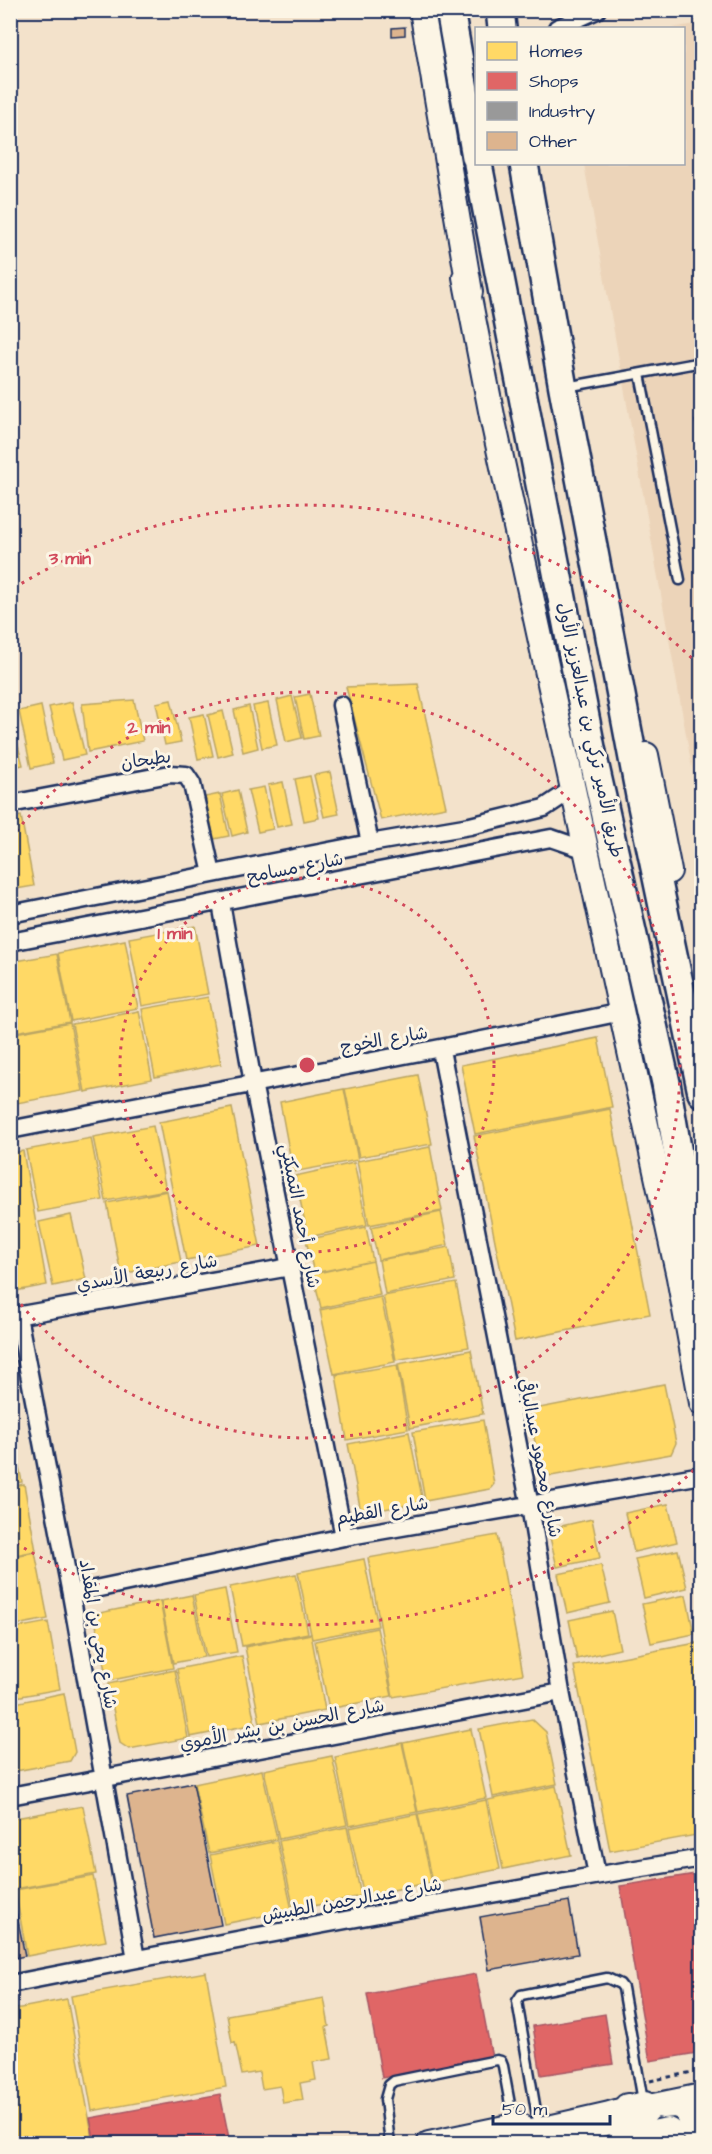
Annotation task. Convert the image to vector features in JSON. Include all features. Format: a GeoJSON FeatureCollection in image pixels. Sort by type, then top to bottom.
{"type":"FeatureCollection","features":[{"type":"Feature","properties":{"kind":"highway"},"geometry":{"type":"LineString","coordinates":[[505,2135],[610,2118],[642,2096]]}},
{"type":"Feature","properties":{"kind":"highway"},"geometry":{"type":"LineString","coordinates":[[623,2144],[667,2134]]}},
{"type":"Feature","properties":{"kind":"main road"},"geometry":{"type":"LineString","coordinates":[[422,10],[465,277],[493,421],[679,1277],[702,1403]]}},
{"type":"Feature","properties":{"kind":"main road"},"geometry":{"type":"LineString","coordinates":[[450,10],[475,146]]}},
{"type":"Feature","properties":{"kind":"main road"},"geometry":{"type":"LineString","coordinates":[[500,10],[502,27]]}},
{"type":"Feature","properties":{"kind":"main road","name":"طريق الأمير تركي بن عبدالعزيز الأول"},"geometry":{"type":"LineString","coordinates":[[478,165],[592,753],[666,1083],[702,1296]]}},
{"type":"Feature","properties":{"kind":"main road","name":"طريق الأمير تركي بن عبدالعزيز الأول"},"geometry":{"type":"LineString","coordinates":[[524,165],[641,801],[700,1085]]}},
{"type":"Feature","properties":{"kind":"main road"},"geometry":{"type":"LineString","coordinates":[[465,277],[592,753]]}},
{"type":"Feature","properties":{"kind":"main road"},"geometry":{"type":"LineString","coordinates":[[566,387],[702,1029]]}},
{"type":"Feature","properties":{"kind":"main road"},"geometry":{"type":"LineString","coordinates":[[679,1277],[691,1234]]}},
{"type":"Feature","properties":{"kind":"main road"},"geometry":{"type":"LineString","coordinates":[[429,2144],[505,2135],[538,2122],[623,2106],[642,2096],[702,2096]]}},
{"type":"Feature","properties":{"kind":"main road"},"geometry":{"type":"LineString","coordinates":[[642,2096],[686,2109],[698,2144]]}},
{"type":"Feature","properties":{"kind":"street"},"geometry":{"type":"LineString","coordinates":[[558,27],[576,14],[597,10]]}},
{"type":"Feature","properties":{"kind":"street"},"geometry":{"type":"LineString","coordinates":[[341,705],[370,843]]}},
{"type":"Feature","properties":{"kind":"street","name":"بطيحان"},"geometry":{"type":"LineString","coordinates":[[10,804],[170,774],[186,774],[192,784],[212,874]]}},
{"type":"Feature","properties":{"kind":"street","name":"شارع مسامح"},"geometry":{"type":"LineString","coordinates":[[10,914],[370,843],[470,826],[544,808],[574,789]]}},
{"type":"Feature","properties":{"kind":"street"},"geometry":{"type":"LineString","coordinates":[[470,826],[483,826],[492,831],[494,838],[489,846],[479,852]]}},
{"type":"Feature","properties":{"kind":"street","name":"شارع مسامح"},"geometry":{"type":"LineString","coordinates":[[10,942],[551,838],[586,850]]}},
{"type":"Feature","properties":{"kind":"street"},"geometry":{"type":"LineString","coordinates":[[251,866],[234,878],[231,884],[236,891],[257,895]]}},
{"type":"Feature","properties":{"kind":"street"},"geometry":{"type":"LineString","coordinates":[[180,881],[201,887],[203,895],[200,901],[182,909]]}},
{"type":"Feature","properties":{"kind":"street","name":"شارع أحمد التمبكتي"},"geometry":{"type":"LineString","coordinates":[[220,903],[253,1083],[344,1537]]}},
{"type":"Feature","properties":{"kind":"street","name":"شارع الخوج"},"geometry":{"type":"LineString","coordinates":[[10,1130],[253,1083],[441,1050],[622,1012]]}},
{"type":"Feature","properties":{"kind":"street","name":"شارع محمود عبدالباقي"},"geometry":{"type":"LineString","coordinates":[[441,1050],[530,1506],[561,1692],[597,1875]]}},
{"type":"Feature","properties":{"kind":"street","name":"شارع ربيعة الأسدي"},"geometry":{"type":"LineString","coordinates":[[14,1317],[290,1267]]}},
{"type":"Feature","properties":{"kind":"street","name":"شارع يحي بن المقداد"},"geometry":{"type":"LineString","coordinates":[[14,1317],[71,1594],[136,1959]]}},
{"type":"Feature","properties":{"kind":"street","name":"شارع القطيم"},"geometry":{"type":"LineString","coordinates":[[71,1594],[344,1537],[702,1475]]}},
{"type":"Feature","properties":{"kind":"street","name":"شارع الحسن بن بشر الأموي"},"geometry":{"type":"LineString","coordinates":[[10,1796],[561,1692]]}},
{"type":"Feature","properties":{"kind":"street","name":"شارع عبدالرحمن الطبيش"},"geometry":{"type":"LineString","coordinates":[[10,1984],[597,1875],[702,1858]]}},
{"type":"Feature","properties":{"kind":"lane"},"geometry":{"type":"LineString","coordinates":[[566,387],[702,362]]}},
{"type":"Feature","properties":{"kind":"lane"},"geometry":{"type":"LineString","coordinates":[[640,374],[680,580]]}},
{"type":"Feature","properties":{"kind":"lane"},"geometry":{"type":"LineString","coordinates":[[538,2122],[518,2014],[517,2001],[521,1995],[608,1978],[620,1984],[623,1988],[642,2096]]}},
{"type":"Feature","properties":{"kind":"lane"},"geometry":{"type":"LineString","coordinates":[[390,2144],[385,2099],[388,2085],[394,2081],[497,2060],[501,2061],[503,2066],[505,2135]]}},
{"type":"Feature","properties":{"kind":"path"},"geometry":{"type":"LineString","coordinates":[[642,2096],[702,2070]]}},
{"type":"Feature","properties":{"kind":"shaded area"},"geometry":{"type":"Polygon","coordinates":[[[701,23],[701,818],[584,165],[685,165],[685,27],[678,27],[701,23]]]}},
{"type":"Feature","properties":{"kind":"building: Homes"},"geometry":{"type":"Polygon","coordinates":[[[418,684],[446,807],[381,820],[346,687],[418,684]]]}},
{"type":"Feature","properties":{"kind":"building: Homes"},"geometry":{"type":"Polygon","coordinates":[[[310,694],[319,736],[304,739],[295,697],[310,694]]]}},
{"type":"Feature","properties":{"kind":"building: Homes"},"geometry":{"type":"Polygon","coordinates":[[[292,696],[302,738],[286,742],[277,700],[292,696]]]}},
{"type":"Feature","properties":{"kind":"building: Homes"},"geometry":{"type":"Polygon","coordinates":[[[134,700],[143,741],[88,752],[82,704],[134,700]]]}},
{"type":"Feature","properties":{"kind":"building: Homes"},"geometry":{"type":"Polygon","coordinates":[[[171,700],[181,742],[165,745],[156,703],[171,700]]]}},
{"type":"Feature","properties":{"kind":"building: Homes"},"geometry":{"type":"Polygon","coordinates":[[[72,702],[85,755],[62,760],[49,707],[72,702]]]}},
{"type":"Feature","properties":{"kind":"building: Homes"},"geometry":{"type":"Polygon","coordinates":[[[268,703],[277,745],[262,748],[253,706],[268,703]]]}},
{"type":"Feature","properties":{"kind":"building: Homes"},"geometry":{"type":"Polygon","coordinates":[[[41,706],[53,763],[31,768],[19,711],[41,706]]]}},
{"type":"Feature","properties":{"kind":"building: Homes"},"geometry":{"type":"Polygon","coordinates":[[[249,706],[258,748],[243,752],[234,710],[249,706]]]}},
{"type":"Feature","properties":{"kind":"building: Homes"},"geometry":{"type":"Polygon","coordinates":[[[223,711],[233,753],[218,757],[208,715],[223,711]]]}},
{"type":"Feature","properties":{"kind":"building: Homes"},"geometry":{"type":"Polygon","coordinates":[[[204,714],[213,756],[198,759],[189,717],[204,714]]]}},
{"type":"Feature","properties":{"kind":"building: Homes"},"geometry":{"type":"Polygon","coordinates":[[[10,715],[23,765],[10,768],[10,715]]]}},
{"type":"Feature","properties":{"kind":"building: Homes"},"geometry":{"type":"Polygon","coordinates":[[[330,772],[339,814],[324,817],[314,775],[330,772]]]}},
{"type":"Feature","properties":{"kind":"building: Homes"},"geometry":{"type":"Polygon","coordinates":[[[310,776],[319,818],[304,821],[295,779],[310,776]]]}},
{"type":"Feature","properties":{"kind":"building: Homes"},"geometry":{"type":"Polygon","coordinates":[[[283,782],[292,824],[277,827],[268,785],[283,782]]]}},
{"type":"Feature","properties":{"kind":"building: Homes"},"geometry":{"type":"Polygon","coordinates":[[[264,787],[273,829],[258,832],[248,790],[264,787]]]}},
{"type":"Feature","properties":{"kind":"building: Homes"},"geometry":{"type":"Polygon","coordinates":[[[238,790],[247,832],[232,836],[222,794],[238,790]]]}},
{"type":"Feature","properties":{"kind":"building: Homes"},"geometry":{"type":"Polygon","coordinates":[[[220,794],[229,836],[214,839],[205,797],[220,794]]]}},
{"type":"Feature","properties":{"kind":"building: Homes"},"geometry":{"type":"Polygon","coordinates":[[[21,816],[34,886],[10,890],[10,818],[21,816]]]}},
{"type":"Feature","properties":{"kind":"building: Homes"},"geometry":{"type":"Polygon","coordinates":[[[195,926],[208,994],[142,1006],[129,938],[195,926]]]}},
{"type":"Feature","properties":{"kind":"building: Homes"},"geometry":{"type":"Polygon","coordinates":[[[125,940],[138,1008],[71,1021],[58,953],[125,940]]]}},
{"type":"Feature","properties":{"kind":"building: Homes"},"geometry":{"type":"Polygon","coordinates":[[[57,954],[70,1022],[10,1033],[10,962],[57,954]]]}},
{"type":"Feature","properties":{"kind":"building: Homes"},"geometry":{"type":"Polygon","coordinates":[[[208,997],[221,1064],[155,1077],[142,1009],[208,997]]]}},
{"type":"Feature","properties":{"kind":"building: Homes"},"geometry":{"type":"Polygon","coordinates":[[[139,1011],[152,1079],[85,1092],[72,1024],[139,1011]]]}},
{"type":"Feature","properties":{"kind":"building: Homes"},"geometry":{"type":"Polygon","coordinates":[[[70,1023],[83,1091],[17,1103],[10,1070],[10,1034],[70,1023]]]}},
{"type":"Feature","properties":{"kind":"building: Homes"},"geometry":{"type":"Polygon","coordinates":[[[598,1038],[612,1107],[475,1134],[461,1065],[598,1038]]]}},
{"type":"Feature","properties":{"kind":"building: Homes"},"geometry":{"type":"Polygon","coordinates":[[[418,1075],[432,1144],[359,1157],[345,1089],[418,1075]]]}},
{"type":"Feature","properties":{"kind":"building: Homes"},"geometry":{"type":"Polygon","coordinates":[[[10,1076],[16,1103],[10,1104],[10,1076]]]}},
{"type":"Feature","properties":{"kind":"building: Homes"},"geometry":{"type":"Polygon","coordinates":[[[344,1089],[358,1160],[293,1172],[280,1102],[344,1089]]]}},
{"type":"Feature","properties":{"kind":"building: Homes"},"geometry":{"type":"Polygon","coordinates":[[[232,1108],[260,1246],[186,1260],[159,1122],[232,1108]]]}},
{"type":"Feature","properties":{"kind":"building: Homes"},"geometry":{"type":"Polygon","coordinates":[[[610,1109],[650,1314],[515,1341],[474,1136],[610,1109]]]}},
{"type":"Feature","properties":{"kind":"building: Homes"},"geometry":{"type":"Polygon","coordinates":[[[153,1126],[166,1190],[106,1201],[93,1137],[153,1126]]]}},
{"type":"Feature","properties":{"kind":"building: Homes"},"geometry":{"type":"Polygon","coordinates":[[[91,1138],[103,1200],[38,1212],[26,1150],[91,1138]]]}},
{"type":"Feature","properties":{"kind":"building: Homes"},"geometry":{"type":"Polygon","coordinates":[[[430,1147],[442,1211],[369,1225],[357,1161],[430,1147]]]}},
{"type":"Feature","properties":{"kind":"building: Homes"},"geometry":{"type":"Polygon","coordinates":[[[23,1151],[47,1285],[10,1292],[10,1153],[23,1151]]]}},
{"type":"Feature","properties":{"kind":"building: Homes"},"geometry":{"type":"Polygon","coordinates":[[[354,1163],[367,1225],[308,1237],[295,1176],[354,1163]]]}},
{"type":"Feature","properties":{"kind":"building: Homes"},"geometry":{"type":"Polygon","coordinates":[[[167,1191],[181,1262],[121,1274],[107,1203],[167,1191]]]}},
{"type":"Feature","properties":{"kind":"building: Homes"},"geometry":{"type":"Polygon","coordinates":[[[441,1212],[448,1245],[378,1260],[371,1227],[441,1212]]]}},
{"type":"Feature","properties":{"kind":"building: Homes"},"geometry":{"type":"Polygon","coordinates":[[[71,1215],[86,1279],[53,1286],[39,1222],[71,1215]]]}},
{"type":"Feature","properties":{"kind":"building: Homes"},"geometry":{"type":"Polygon","coordinates":[[[366,1227],[373,1261],[314,1273],[306,1240],[366,1227]]]}},
{"type":"Feature","properties":{"kind":"building: Homes"},"geometry":{"type":"Polygon","coordinates":[[[449,1247],[455,1280],[385,1294],[379,1260],[449,1247]]]}},
{"type":"Feature","properties":{"kind":"building: Homes"},"geometry":{"type":"Polygon","coordinates":[[[373,1261],[380,1295],[321,1308],[313,1274],[373,1261]]]}},
{"type":"Feature","properties":{"kind":"building: Homes"},"geometry":{"type":"Polygon","coordinates":[[[456,1283],[469,1347],[396,1360],[383,1296],[456,1283]]]}},
{"type":"Feature","properties":{"kind":"building: Homes"},"geometry":{"type":"Polygon","coordinates":[[[381,1297],[395,1362],[334,1374],[320,1310],[381,1297]]]}},
{"type":"Feature","properties":{"kind":"building: Homes"},"geometry":{"type":"Polygon","coordinates":[[[471,1350],[483,1414],[410,1428],[398,1364],[471,1350]]]}},
{"type":"Feature","properties":{"kind":"building: Homes"},"geometry":{"type":"Polygon","coordinates":[[[397,1365],[408,1429],[347,1440],[336,1375],[397,1365]]]}},
{"type":"Feature","properties":{"kind":"building: Homes"},"geometry":{"type":"Polygon","coordinates":[[[664,1384],[676,1443],[671,1454],[551,1476],[540,1469],[529,1410],[664,1384]]]}},
{"type":"Feature","properties":{"kind":"building: Homes"},"geometry":{"type":"Polygon","coordinates":[[[483,1420],[494,1484],[490,1489],[425,1501],[413,1432],[483,1420]]]}},
{"type":"Feature","properties":{"kind":"building: Homes"},"geometry":{"type":"Polygon","coordinates":[[[10,1421],[22,1482],[10,1484],[10,1421]]]}},
{"type":"Feature","properties":{"kind":"building: Homes"},"geometry":{"type":"Polygon","coordinates":[[[409,1432],[423,1502],[368,1512],[360,1507],[348,1444],[409,1432]]]}},
{"type":"Feature","properties":{"kind":"building: Homes"},"geometry":{"type":"Polygon","coordinates":[[[24,1484],[36,1551],[10,1556],[10,1487],[24,1484]]]}},
{"type":"Feature","properties":{"kind":"building: Homes"},"geometry":{"type":"Polygon","coordinates":[[[668,1504],[677,1542],[634,1552],[625,1513],[668,1504]]]}},
{"type":"Feature","properties":{"kind":"building: Homes"},"geometry":{"type":"Polygon","coordinates":[[[592,1519],[600,1558],[557,1567],[548,1529],[592,1519]]]}},
{"type":"Feature","properties":{"kind":"building: Homes"},"geometry":{"type":"Polygon","coordinates":[[[497,1535],[523,1674],[393,1697],[368,1558],[497,1535]]]}},
{"type":"Feature","properties":{"kind":"building: Homes"},"geometry":{"type":"Polygon","coordinates":[[[678,1550],[687,1588],[644,1598],[635,1559],[678,1550]]]}},
{"type":"Feature","properties":{"kind":"building: Homes"},"geometry":{"type":"Polygon","coordinates":[[[35,1552],[48,1619],[10,1626],[10,1557],[35,1552]]]}},
{"type":"Feature","properties":{"kind":"building: Homes"},"geometry":{"type":"Polygon","coordinates":[[[364,1559],[378,1626],[312,1639],[298,1572],[364,1559]]]}},
{"type":"Feature","properties":{"kind":"building: Homes"},"geometry":{"type":"Polygon","coordinates":[[[601,1565],[610,1603],[567,1613],[558,1574],[601,1565]]]}},
{"type":"Feature","properties":{"kind":"building: Homes"},"geometry":{"type":"Polygon","coordinates":[[[296,1574],[308,1633],[242,1646],[230,1587],[296,1574]]]}},
{"type":"Feature","properties":{"kind":"building: Homes"},"geometry":{"type":"Polygon","coordinates":[[[225,1589],[237,1652],[206,1657],[194,1595],[225,1589]]]}},
{"type":"Feature","properties":{"kind":"building: Homes"},"geometry":{"type":"Polygon","coordinates":[[[192,1595],[204,1657],[173,1663],[161,1601],[192,1595]]]}},
{"type":"Feature","properties":{"kind":"building: Homes"},"geometry":{"type":"Polygon","coordinates":[[[686,1595],[694,1634],[651,1643],[642,1604],[686,1595]]]}},
{"type":"Feature","properties":{"kind":"building: Homes"},"geometry":{"type":"Polygon","coordinates":[[[160,1601],[173,1668],[107,1681],[94,1614],[160,1601]]]}},
{"type":"Feature","properties":{"kind":"building: Homes"},"geometry":{"type":"Polygon","coordinates":[[[612,1611],[620,1649],[577,1659],[569,1620],[612,1611]]]}},
{"type":"Feature","properties":{"kind":"building: Homes"},"geometry":{"type":"Polygon","coordinates":[[[48,1622],[60,1689],[10,1698],[10,1629],[48,1622]]]}},
{"type":"Feature","properties":{"kind":"building: Homes"},"geometry":{"type":"Polygon","coordinates":[[[377,1628],[392,1696],[329,1709],[315,1641],[377,1628]]]}},
{"type":"Feature","properties":{"kind":"building: Homes"},"geometry":{"type":"Polygon","coordinates":[[[311,1634],[325,1710],[260,1723],[245,1647],[311,1634]]]}},
{"type":"Feature","properties":{"kind":"building: Homes"},"geometry":{"type":"Polygon","coordinates":[[[702,1642],[702,1834],[610,1851],[574,1666],[702,1642]]]}},
{"type":"Feature","properties":{"kind":"building: Homes"},"geometry":{"type":"Polygon","coordinates":[[[242,1656],[255,1724],[190,1737],[177,1669],[242,1656]]]}},
{"type":"Feature","properties":{"kind":"building: Homes"},"geometry":{"type":"Polygon","coordinates":[[[175,1670],[188,1738],[129,1749],[120,1743],[108,1684],[175,1670]]]}},
{"type":"Feature","properties":{"kind":"building: Homes"},"geometry":{"type":"Polygon","coordinates":[[[64,1693],[75,1752],[70,1761],[10,1772],[10,1704],[64,1693]]]}},
{"type":"Feature","properties":{"kind":"building: Homes"},"geometry":{"type":"Polygon","coordinates":[[[532,1719],[546,1732],[557,1784],[493,1797],[479,1729],[532,1719]]]}},
{"type":"Feature","properties":{"kind":"building: Homes"},"geometry":{"type":"Polygon","coordinates":[[[471,1729],[486,1798],[418,1812],[403,1743],[471,1729]]]}},
{"type":"Feature","properties":{"kind":"building: Homes"},"geometry":{"type":"Polygon","coordinates":[[[402,1743],[417,1812],[349,1826],[335,1757],[402,1743]]]}},
{"type":"Feature","properties":{"kind":"building: Homes"},"geometry":{"type":"Polygon","coordinates":[[[332,1756],[347,1825],[279,1839],[264,1770],[332,1756]]]}},
{"type":"Feature","properties":{"kind":"building: Homes"},"geometry":{"type":"Polygon","coordinates":[[[262,1770],[277,1839],[209,1853],[194,1784],[262,1770]]]}},
{"type":"Feature","properties":{"kind":"building: Homes"},"geometry":{"type":"Polygon","coordinates":[[[556,1786],[571,1855],[503,1869],[488,1800],[556,1786]]]}},
{"type":"Feature","properties":{"kind":"building: Homes"},"geometry":{"type":"Polygon","coordinates":[[[486,1800],[500,1869],[432,1883],[418,1814],[486,1800]]]}},
{"type":"Feature","properties":{"kind":"building: Homes"},"geometry":{"type":"Polygon","coordinates":[[[83,1806],[96,1874],[15,1889],[10,1864],[10,1819],[83,1806]]]}},
{"type":"Feature","properties":{"kind":"building: Homes"},"geometry":{"type":"Polygon","coordinates":[[[417,1814],[432,1882],[364,1896],[349,1828],[417,1814]]]}},
{"type":"Feature","properties":{"kind":"building: Homes"},"geometry":{"type":"Polygon","coordinates":[[[347,1827],[361,1896],[294,1910],[279,1841],[347,1827]]]}},
{"type":"Feature","properties":{"kind":"building: Homes"},"geometry":{"type":"Polygon","coordinates":[[[277,1841],[292,1910],[224,1924],[210,1855],[277,1841]]]}},
{"type":"Feature","properties":{"kind":"building: Homes"},"geometry":{"type":"Polygon","coordinates":[[[93,1876],[106,1941],[27,1956],[15,1890],[93,1876]]]}},
{"type":"Feature","properties":{"kind":"building: Homes"},"geometry":{"type":"Polygon","coordinates":[[[206,1972],[226,2087],[92,2111],[71,1996],[206,1972]]]}},
{"type":"Feature","properties":{"kind":"building: Homes"},"geometry":{"type":"Polygon","coordinates":[[[324,1998],[332,2059],[313,2062],[316,2080],[300,2083],[303,2100],[283,2103],[280,2086],[262,2089],[259,2072],[242,2075],[235,2042],[232,2043],[227,2015],[324,1998]]]}},
{"type":"Feature","properties":{"kind":"building: Homes"},"geometry":{"type":"Polygon","coordinates":[[[67,1999],[94,2144],[10,2144],[10,2010],[67,1999]]]}},
{"type":"Feature","properties":{"kind":"building: Shops"},"geometry":{"type":"Polygon","coordinates":[[[702,1873],[702,2052],[650,2061],[620,1886],[702,1873]]]}},
{"type":"Feature","properties":{"kind":"building: Shops"},"geometry":{"type":"Polygon","coordinates":[[[476,1974],[492,2058],[382,2078],[367,1994],[476,1974]]]}},
{"type":"Feature","properties":{"kind":"building: Shops"},"geometry":{"type":"Polygon","coordinates":[[[605,2014],[613,2064],[541,2075],[533,2026],[605,2014]]]}},
{"type":"Feature","properties":{"kind":"building: Shops"},"geometry":{"type":"Polygon","coordinates":[[[220,2094],[230,2143],[95,2144],[90,2118],[220,2094]]]}},
{"type":"Feature","properties":{"kind":"building: Industry"},"geometry":{"type":"Polygon","coordinates":[[[695,421],[702,426],[702,450],[695,421]]]}},
{"type":"Feature","properties":{"kind":"building: Other"},"geometry":{"type":"Polygon","coordinates":[[[405,27],[405,35],[392,36],[392,28],[405,27]]]}},
{"type":"Feature","properties":{"kind":"building: Other"},"geometry":{"type":"Polygon","coordinates":[[[193,1783],[221,1925],[154,1938],[127,1796],[193,1783]]]}},
{"type":"Feature","properties":{"kind":"building: Other"},"geometry":{"type":"Polygon","coordinates":[[[10,1880],[25,1956],[10,1959],[10,1880]]]}},
{"type":"Feature","properties":{"kind":"building: Other"},"geometry":{"type":"Polygon","coordinates":[[[569,1901],[578,1954],[489,1970],[480,1917],[569,1901]]]}}]}
